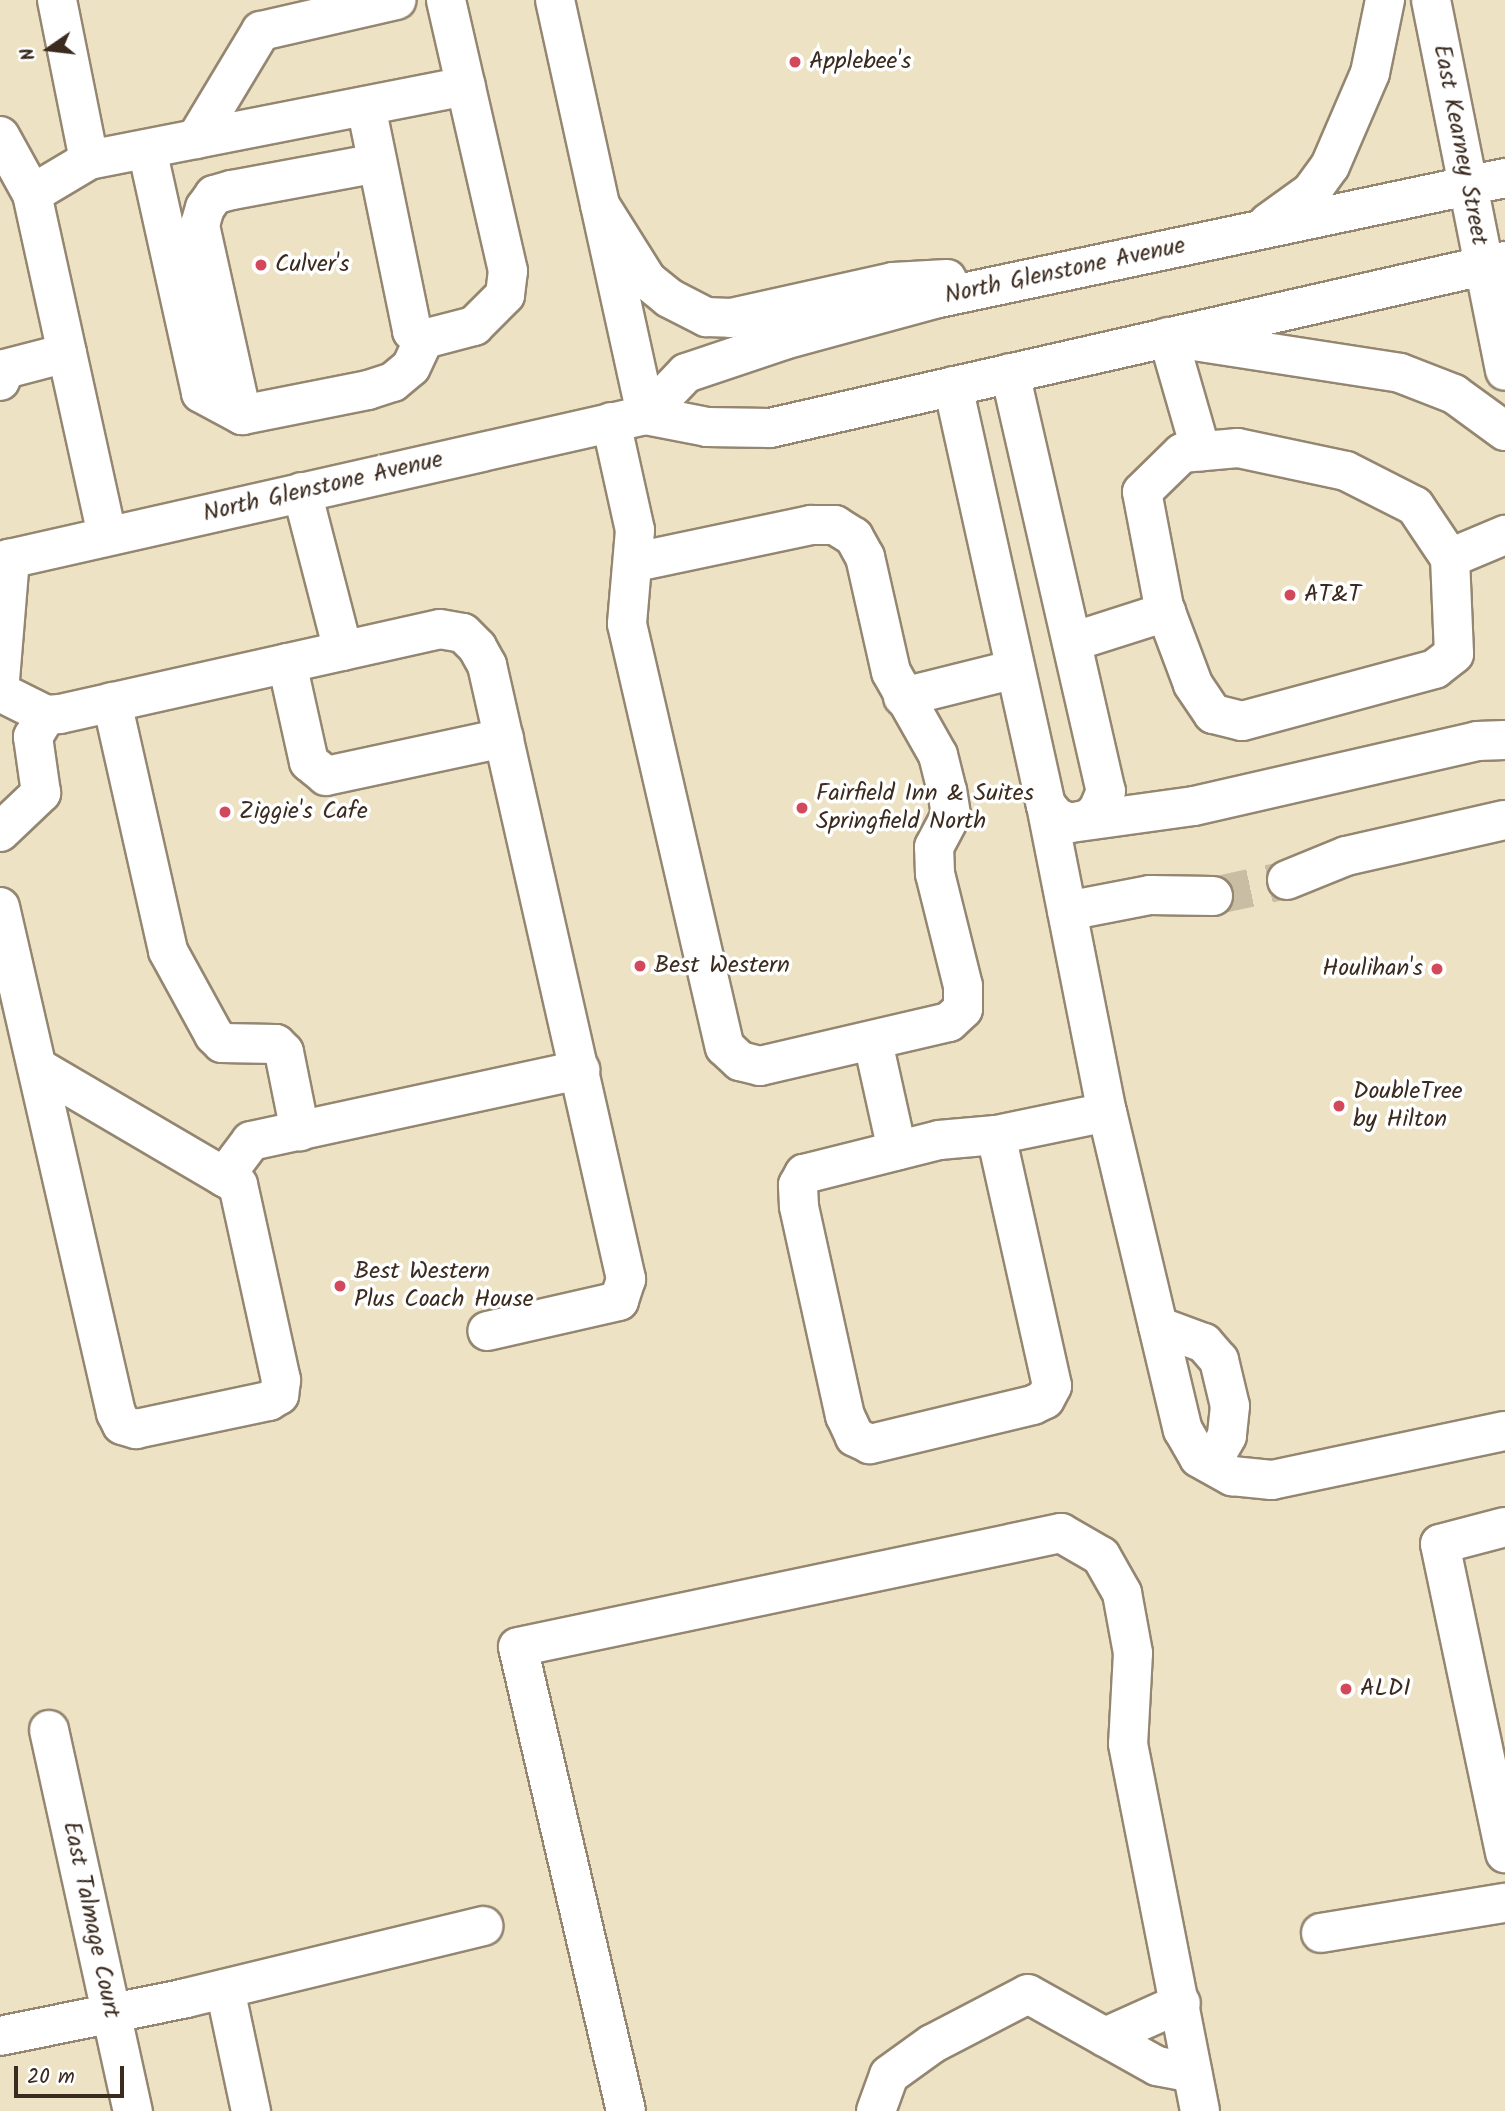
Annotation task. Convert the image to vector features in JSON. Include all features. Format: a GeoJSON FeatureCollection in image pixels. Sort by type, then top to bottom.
{"type":"FeatureCollection","features":[{"type":"Feature","properties":{"kind":"main road"},"geometry":{"type":"LineString","coordinates":[[57,0],[89,160]]}},
{"type":"Feature","properties":{"kind":"main road"},"geometry":{"type":"LineString","coordinates":[[196,139],[261,31],[396,0]]}},
{"type":"Feature","properties":{"kind":"main road"},"geometry":{"type":"LineString","coordinates":[[366,106],[412,331],[424,339],[474,326],[505,295],[508,271],[446,0]]}},
{"type":"Feature","properties":{"kind":"main road"},"geometry":{"type":"LineString","coordinates":[[555,0],[600,205],[628,419],[635,562],[627,593],[627,624],[725,1046],[740,1061],[760,1066],[932,1029],[963,1009],[963,986],[935,874],[934,847],[951,815],[947,790],[938,755],[903,697],[891,671],[865,557],[854,537],[835,525],[811,525],[635,562]]}},
{"type":"Feature","properties":{"kind":"main road"},"geometry":{"type":"LineString","coordinates":[[1254,232],[1311,192],[1330,166],[1370,74],[1385,0]]}},
{"type":"Feature","properties":{"kind":"main road","name":"East Kearney Street"},"geometry":{"type":"LineString","coordinates":[[1431,0],[1466,187],[1494,263],[1505,371]]}},
{"type":"Feature","properties":{"kind":"main road"},"geometry":{"type":"LineString","coordinates":[[32,194],[89,160],[466,86]]}},
{"type":"Feature","properties":{"kind":"main road"},"geometry":{"type":"LineString","coordinates":[[0,136],[32,194],[107,536]]}},
{"type":"Feature","properties":{"kind":"main road"},"geometry":{"type":"LineString","coordinates":[[147,149],[201,394],[242,415],[393,382],[411,367],[424,339]]}},
{"type":"Feature","properties":{"kind":"main road"},"geometry":{"type":"LineString","coordinates":[[242,415],[200,225],[205,208],[215,195],[232,190],[377,163]]}},
{"type":"Feature","properties":{"kind":"main road","name":"North Glenstone Avenue"},"geometry":{"type":"LineString","coordinates":[[628,419],[686,373],[784,340],[939,298],[1505,178]]}},
{"type":"Feature","properties":{"kind":"main road"},"geometry":{"type":"LineString","coordinates":[[600,205],[647,280],[669,298],[706,317],[731,318],[893,282],[1037,277]]}},
{"type":"Feature","properties":{"kind":"main road","name":"North Glenstone Avenue"},"geometry":{"type":"LineString","coordinates":[[5,559],[628,419],[707,428],[770,428],[1494,263]]}},
{"type":"Feature","properties":{"kind":"main road"},"geometry":{"type":"LineString","coordinates":[[1201,451],[1168,337],[1399,373],[1454,394],[1505,431]]}},
{"type":"Feature","properties":{"kind":"main road"},"geometry":{"type":"LineString","coordinates":[[2,371],[67,353]]}},
{"type":"Feature","properties":{"kind":"main road"},"geometry":{"type":"LineString","coordinates":[[1010,373],[1105,791],[1098,810],[1089,819],[1058,814]]}},
{"type":"Feature","properties":{"kind":"main road"},"geometry":{"type":"LineString","coordinates":[[953,386],[1015,668],[1058,814],[1067,911],[1107,1112],[1183,1430],[1199,1458],[1232,1476],[1272,1480],[1505,1431]]}},
{"type":"Feature","properties":{"kind":"main road"},"geometry":{"type":"LineString","coordinates":[[1238,448],[1346,471],[1415,506],[1450,558],[1454,654],[1435,669],[1242,722],[1213,714],[1193,684],[1166,612],[1142,492],[1182,453],[1201,451],[1238,448]]}},
{"type":"Feature","properties":{"kind":"main road"},"geometry":{"type":"LineString","coordinates":[[302,492],[343,651]]}},
{"type":"Feature","properties":{"kind":"main road"},"geometry":{"type":"LineString","coordinates":[[1450,558],[1505,536]]}},
{"type":"Feature","properties":{"kind":"main road"},"geometry":{"type":"LineString","coordinates":[[0,680],[5,559]]}},
{"type":"Feature","properties":{"kind":"main road"},"geometry":{"type":"LineString","coordinates":[[1072,642],[1166,612]]}},
{"type":"Feature","properties":{"kind":"main road"},"geometry":{"type":"LineString","coordinates":[[0,692],[46,715],[440,629],[463,634],[487,664],[626,1279],[619,1301],[486,1331]]}},
{"type":"Feature","properties":{"kind":"main road"},"geometry":{"type":"LineString","coordinates":[[287,663],[310,762],[326,776],[504,738]]}},
{"type":"Feature","properties":{"kind":"main road"},"geometry":{"type":"LineString","coordinates":[[903,697],[1015,668]]}},
{"type":"Feature","properties":{"kind":"main road"},"geometry":{"type":"LineString","coordinates":[[113,702],[167,951],[214,1035],[222,1043],[276,1044],[284,1052],[300,1130]]}},
{"type":"Feature","properties":{"kind":"main road"},"geometry":{"type":"LineString","coordinates":[[0,832],[41,793],[33,737],[46,715]]}},
{"type":"Feature","properties":{"kind":"main road"},"geometry":{"type":"LineString","coordinates":[[1058,814],[1155,812],[1477,741],[1505,740]]}},
{"type":"Feature","properties":{"kind":"main road"},"geometry":{"type":"LineString","coordinates":[[1287,880],[1346,856],[1505,820]]}},
{"type":"Feature","properties":{"kind":"main road"},"geometry":{"type":"LineString","coordinates":[[1067,911],[1150,895],[1213,896]]}},
{"type":"Feature","properties":{"kind":"main road"},"geometry":{"type":"LineString","coordinates":[[0,907],[37,1067],[122,1425],[136,1429],[269,1401],[279,1395],[281,1380],[238,1185],[37,1067]]}},
{"type":"Feature","properties":{"kind":"main road"},"geometry":{"type":"LineString","coordinates":[[873,1042],[897,1150]]}},
{"type":"Feature","properties":{"kind":"main road"},"geometry":{"type":"LineString","coordinates":[[224,1177],[251,1141],[580,1070]]}},
{"type":"Feature","properties":{"kind":"main road"},"geometry":{"type":"LineString","coordinates":[[996,1135],[1052,1386],[1045,1399],[1033,1405],[870,1444],[855,1437],[845,1416],[798,1185],[804,1174],[824,1166],[897,1150],[996,1135],[1107,1112]]}},
{"type":"Feature","properties":{"kind":"main road"},"geometry":{"type":"LineString","coordinates":[[1158,1326],[1204,1343],[1219,1360],[1230,1406],[1227,1436],[1211,1464]]}},
{"type":"Feature","properties":{"kind":"main road"},"geometry":{"type":"LineString","coordinates":[[1505,1527],[1440,1544],[1505,1853]]}},
{"type":"Feature","properties":{"kind":"main road"},"geometry":{"type":"LineString","coordinates":[[626,2111],[518,1647],[1061,1533],[1101,1556],[1122,1593],[1133,1653],[1128,1744],[1181,2003],[1200,2111]]}},
{"type":"Feature","properties":{"kind":"main road","name":"East Talmage Court"},"geometry":{"type":"LineString","coordinates":[[49,1730],[133,2111]]}},
{"type":"Feature","properties":{"kind":"main road"},"geometry":{"type":"LineString","coordinates":[[1321,1933],[1505,1903]]}},
{"type":"Feature","properties":{"kind":"main road"},"geometry":{"type":"LineString","coordinates":[[0,2036],[225,1989],[483,1926]]}},
{"type":"Feature","properties":{"kind":"main road"},"geometry":{"type":"LineString","coordinates":[[225,1989],[251,2111]]}},
{"type":"Feature","properties":{"kind":"main road"},"geometry":{"type":"LineString","coordinates":[[876,2111],[889,2075],[932,2044],[1028,1994],[1157,2066],[1192,2073]]}},
{"type":"Feature","properties":{"kind":"main road"},"geometry":{"type":"LineString","coordinates":[[1105,2037],[1181,2003]]}},
{"type":"Feature","properties":{"kind":"tunnel"},"geometry":{"type":"LineString","coordinates":[[1213,896],[1287,880]]}},
{"type":"Feature","properties":{"kind":"place","name":"Applebee's"},"geometry":{"type":"Point","coordinates":[795,62]}},
{"type":"Feature","properties":{"kind":"place","name":"Culver's"},"geometry":{"type":"Point","coordinates":[261,265]}},
{"type":"Feature","properties":{"kind":"place","name":"AT&T"},"geometry":{"type":"Point","coordinates":[1290,595]}},
{"type":"Feature","properties":{"kind":"place","name":"Fairfield Inn & Suites Springfield North"},"geometry":{"type":"Point","coordinates":[802,808]}},
{"type":"Feature","properties":{"kind":"place","name":"Ziggie's Cafe"},"geometry":{"type":"Point","coordinates":[225,812]}},
{"type":"Feature","properties":{"kind":"place","name":"Best Western"},"geometry":{"type":"Point","coordinates":[640,966]}},
{"type":"Feature","properties":{"kind":"place","name":"Houlihan's"},"geometry":{"type":"Point","coordinates":[1437,969]}},
{"type":"Feature","properties":{"kind":"place","name":"DoubleTree by Hilton"},"geometry":{"type":"Point","coordinates":[1339,1106]}},
{"type":"Feature","properties":{"kind":"place","name":"Best Western Plus Coach House"},"geometry":{"type":"Point","coordinates":[340,1286]}},
{"type":"Feature","properties":{"kind":"place","name":"ALDI"},"geometry":{"type":"Point","coordinates":[1346,1689]}}]}
